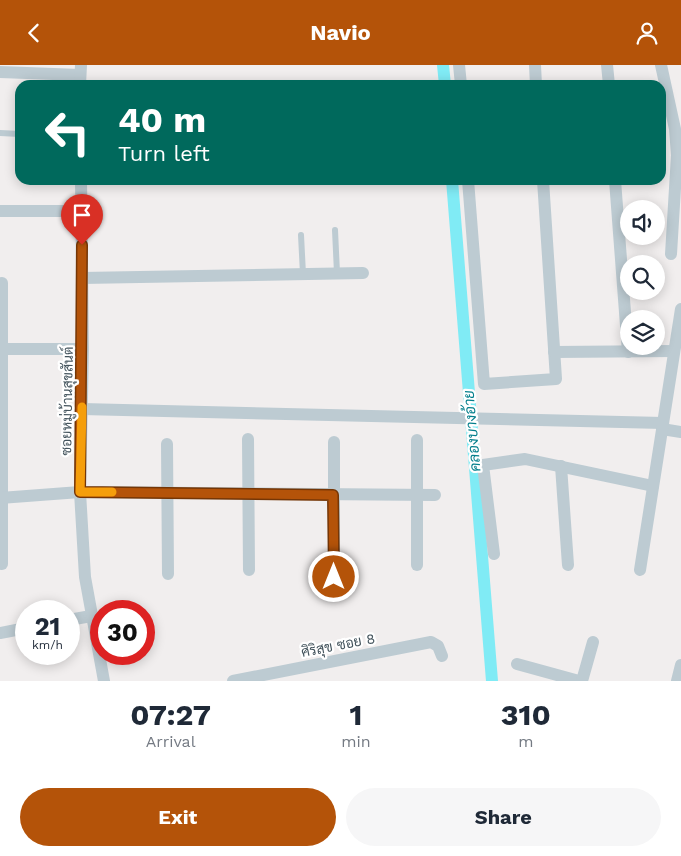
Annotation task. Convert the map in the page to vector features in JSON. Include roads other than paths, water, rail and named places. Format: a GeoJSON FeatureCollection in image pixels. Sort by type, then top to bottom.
{"type":"FeatureCollection","features":[{"type":"Feature","properties":{"kind":"street"},"geometry":{"type":"LineString","coordinates":[[459,65],[460,80]]}},
{"type":"Feature","properties":{"kind":"street"},"geometry":{"type":"LineString","coordinates":[[535,65],[536,80]]}},
{"type":"Feature","properties":{"kind":"street"},"geometry":{"type":"LineString","coordinates":[[607,65],[608,80]]}},
{"type":"Feature","properties":{"kind":"street"},"geometry":{"type":"LineString","coordinates":[[661,65],[665,80]]}},
{"type":"Feature","properties":{"kind":"street"},"geometry":{"type":"LineString","coordinates":[[0,72],[80,75]]}},
{"type":"Feature","properties":{"kind":"street"},"geometry":{"type":"LineString","coordinates":[[666,86],[676,129],[677,155],[671,254]]}},
{"type":"Feature","properties":{"kind":"street","name":"ซอยหมู่บ้านสุขสันต์"},"geometry":{"type":"LineString","coordinates":[[81,185],[83,349],[80,492],[85,577],[90,610]]}},
{"type":"Feature","properties":{"kind":"street"},"geometry":{"type":"LineString","coordinates":[[468,185],[484,384],[556,379],[543,185]]}},
{"type":"Feature","properties":{"kind":"street"},"geometry":{"type":"LineString","coordinates":[[616,185],[625,310]]}},
{"type":"Feature","properties":{"kind":"street"},"geometry":{"type":"LineString","coordinates":[[0,211],[81,211]]}},
{"type":"Feature","properties":{"kind":"street"},"geometry":{"type":"LineString","coordinates":[[82,278],[363,273]]}},
{"type":"Feature","properties":{"kind":"street"},"geometry":{"type":"LineString","coordinates":[[2,283],[0,349],[2,564]]}},
{"type":"Feature","properties":{"kind":"street"},"geometry":{"type":"LineString","coordinates":[[640,570],[681,309]]}},
{"type":"Feature","properties":{"kind":"street"},"geometry":{"type":"LineString","coordinates":[[0,349],[83,349]]}},
{"type":"Feature","properties":{"kind":"street"},"geometry":{"type":"LineString","coordinates":[[554,351],[620,352]]}},
{"type":"Feature","properties":{"kind":"street"},"geometry":{"type":"LineString","coordinates":[[665,351],[674,351]]}},
{"type":"Feature","properties":{"kind":"street"},"geometry":{"type":"LineString","coordinates":[[82,409],[663,426],[681,432]]}},
{"type":"Feature","properties":{"kind":"street"},"geometry":{"type":"LineString","coordinates":[[248,439],[250,494],[249,570]]}},
{"type":"Feature","properties":{"kind":"street"},"geometry":{"type":"LineString","coordinates":[[417,440],[417,565]]}},
{"type":"Feature","properties":{"kind":"street"},"geometry":{"type":"LineString","coordinates":[[334,442],[334,577]]}},
{"type":"Feature","properties":{"kind":"street"},"geometry":{"type":"LineString","coordinates":[[167,444],[169,493],[168,574]]}},
{"type":"Feature","properties":{"kind":"street"},"geometry":{"type":"LineString","coordinates":[[494,554],[483,465],[525,459],[653,486]]}},
{"type":"Feature","properties":{"kind":"street"},"geometry":{"type":"LineString","coordinates":[[561,466],[568,565]]}},
{"type":"Feature","properties":{"kind":"street"},"geometry":{"type":"LineString","coordinates":[[1,498],[80,492],[435,495]]}},
{"type":"Feature","properties":{"kind":"street"},"geometry":{"type":"LineString","coordinates":[[0,633],[15,630]]}},
{"type":"Feature","properties":{"kind":"street","name":"ศิริสุข ซอย 8"},"geometry":{"type":"LineString","coordinates":[[233,681],[431,642],[438,646],[442,656]]}},
{"type":"Feature","properties":{"kind":"street"},"geometry":{"type":"LineString","coordinates":[[517,664],[581,681],[593,642]]}},
{"type":"Feature","properties":{"kind":"street","name":"ซอยหมู่บ้านสุขสันต์"},"geometry":{"type":"LineString","coordinates":[[101,665],[104,681]]}},
{"type":"Feature","properties":{"kind":"street"},"geometry":{"type":"LineString","coordinates":[[677,681],[681,665]]}},
{"type":"Feature","properties":{"kind":"lane"},"geometry":{"type":"LineString","coordinates":[[0,133],[15,134]]}},
{"type":"Feature","properties":{"kind":"lane"},"geometry":{"type":"LineString","coordinates":[[335,230],[337,273]]}},
{"type":"Feature","properties":{"kind":"lane"},"geometry":{"type":"LineString","coordinates":[[301,235],[303,274]]}},
{"type":"Feature","properties":{"kind":"waterway","name":"คลองบางอ้าย"},"geometry":{"type":"LineString","coordinates":[[443,65],[444,80]]}},
{"type":"Feature","properties":{"kind":"waterway","name":"คลองบางอ้าย"},"geometry":{"type":"LineString","coordinates":[[452,185],[492,681]]}}]}
